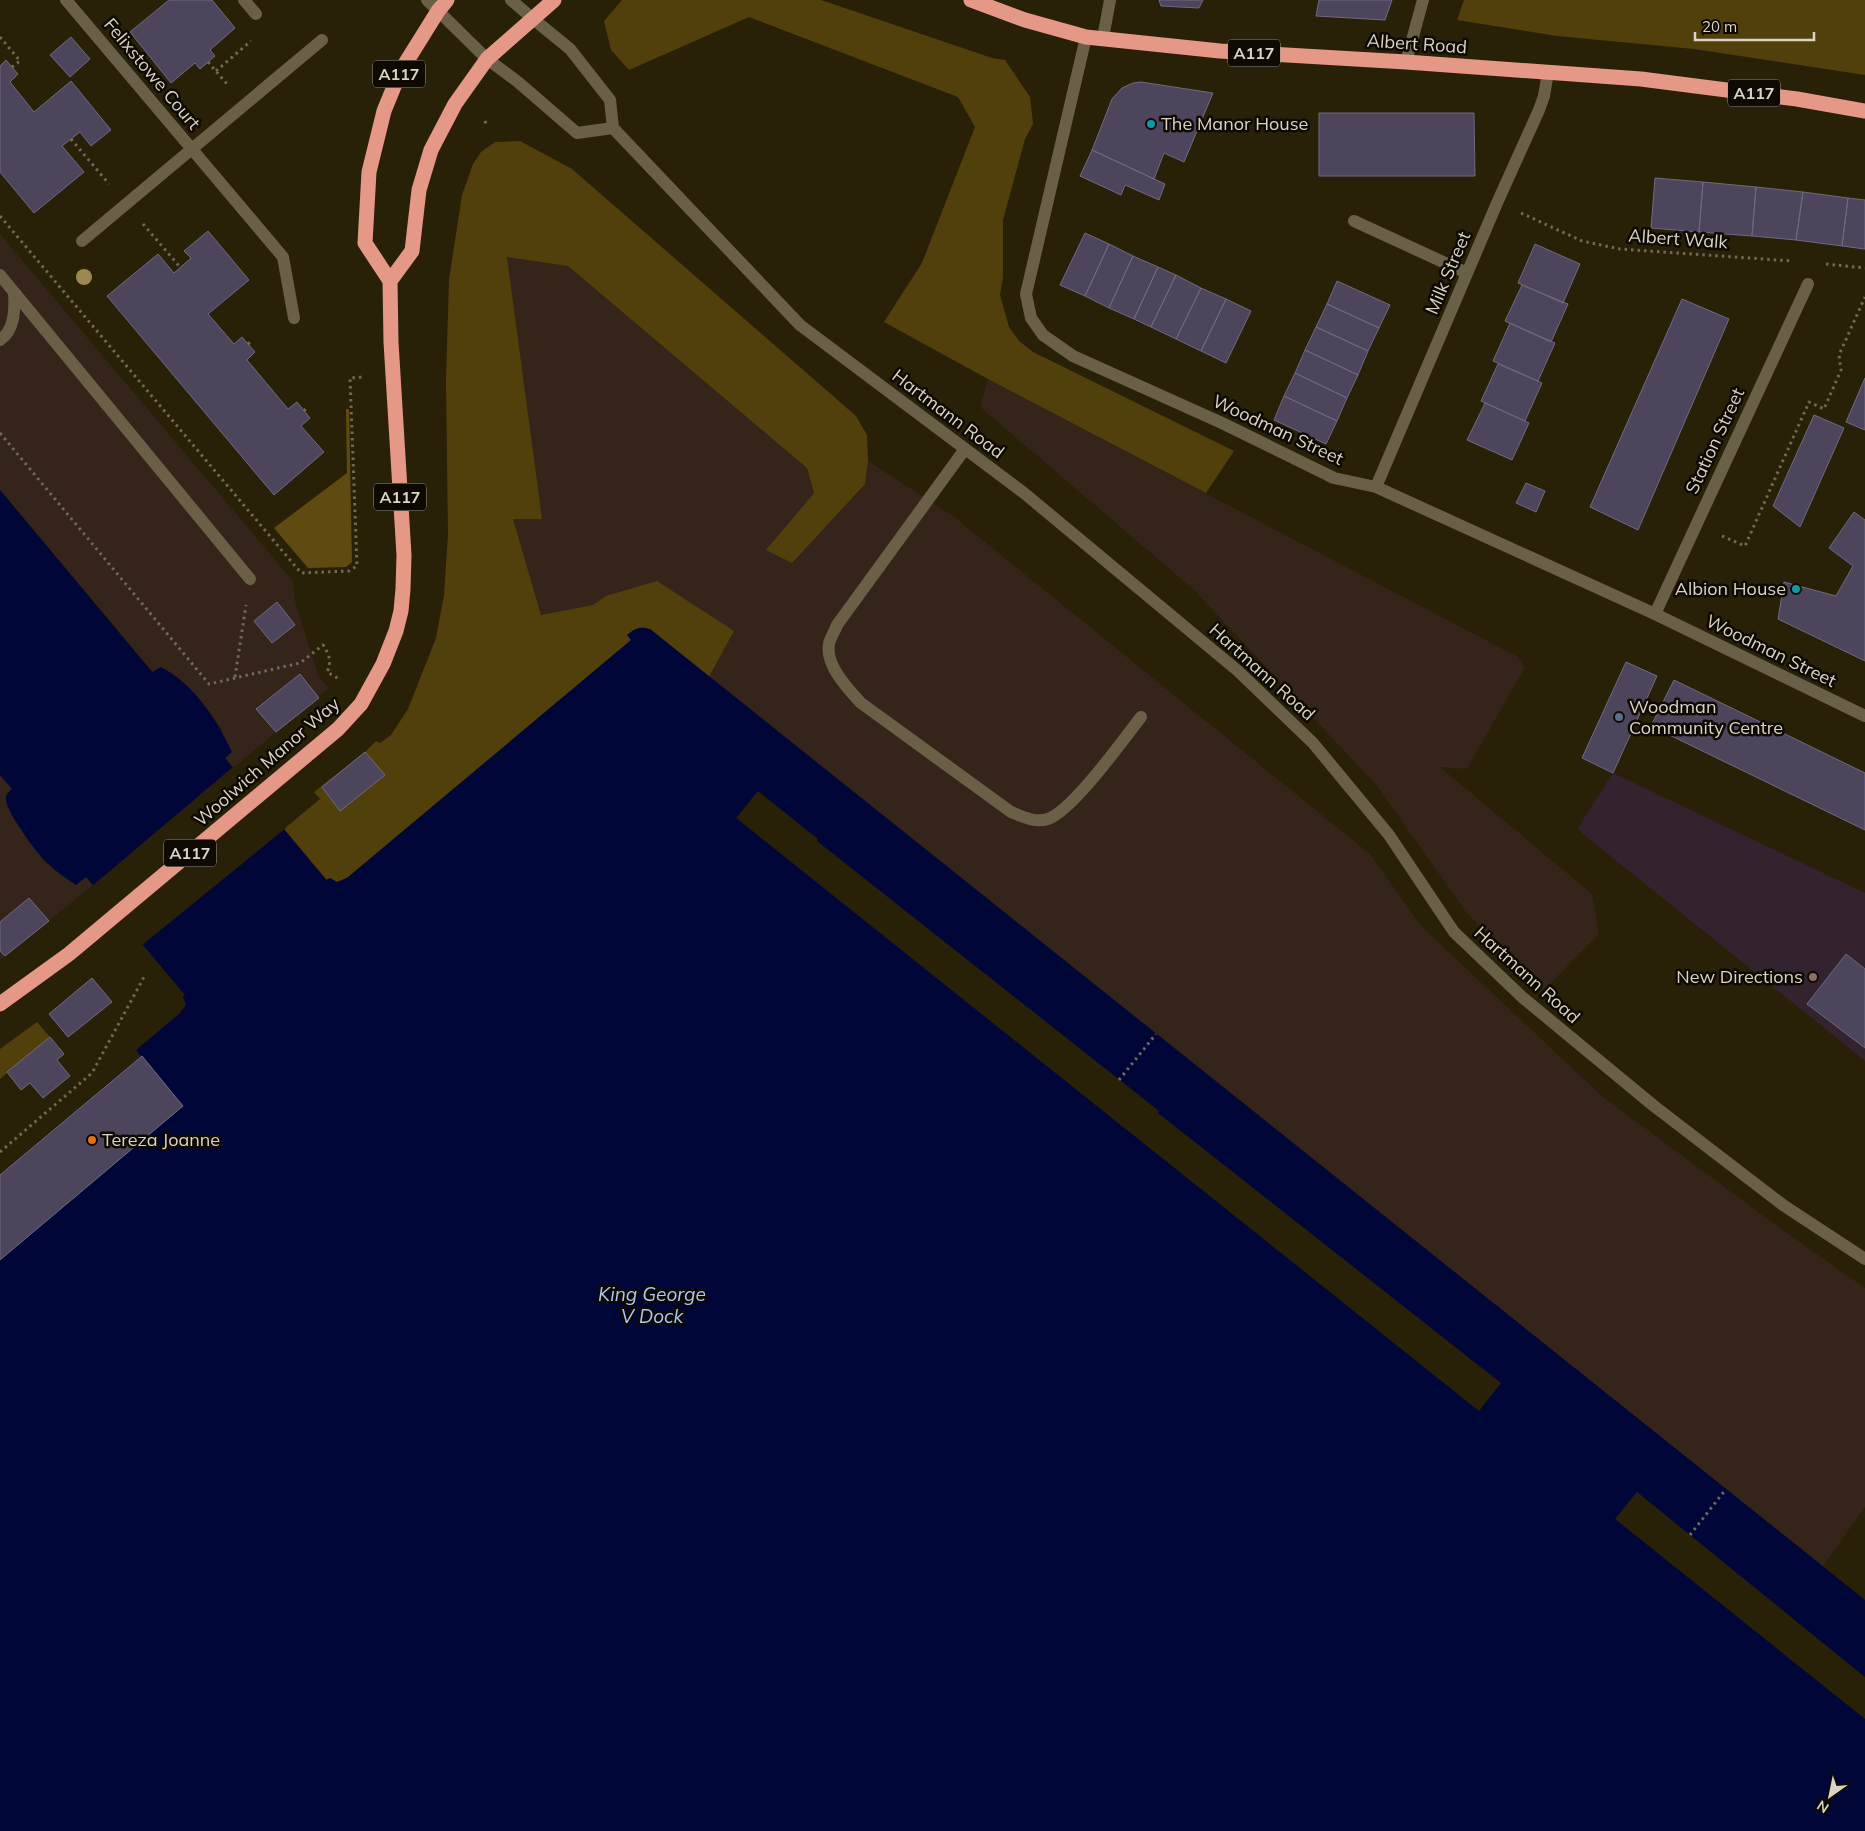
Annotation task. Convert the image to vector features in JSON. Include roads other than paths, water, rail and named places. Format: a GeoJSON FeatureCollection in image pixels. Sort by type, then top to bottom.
{"type":"FeatureCollection","features":[{"type":"Feature","properties":{"kind":"highway"},"geometry":{"type":"LineString","coordinates":[[390,281],[412,251],[419,190],[431,150],[455,104],[487,58],[554,0]]}},
{"type":"Feature","properties":{"kind":"highway","name":"Albert Road"},"geometry":{"type":"LineString","coordinates":[[971,0],[1025,20],[1086,37],[1220,51],[1406,62],[1651,80],[1797,99],[1865,111]]}},
{"type":"Feature","properties":{"kind":"highway","name":"A117"},"geometry":{"type":"LineString","coordinates":[[390,281],[365,243],[370,172],[384,111],[400,72],[442,6]]}},
{"type":"Feature","properties":{"kind":"highway","name":"Woolwich Manor Way"},"geometry":{"type":"LineString","coordinates":[[0,1004],[69,954],[311,752],[338,728],[360,704],[383,664],[396,631],[401,611],[404,555],[390,342],[390,281]]}},
{"type":"Feature","properties":{"kind":"street","name":"Felixstowe Court"},"geometry":{"type":"LineString","coordinates":[[66,0],[283,257],[294,318]]}},
{"type":"Feature","properties":{"kind":"street"},"geometry":{"type":"LineString","coordinates":[[244,0],[256,14]]}},
{"type":"Feature","properties":{"kind":"street"},"geometry":{"type":"LineString","coordinates":[[427,0],[442,6],[487,58],[577,133],[613,128],[610,100],[570,49],[511,0]]}},
{"type":"Feature","properties":{"kind":"street"},"geometry":{"type":"LineString","coordinates":[[1102,38],[1110,0]]}},
{"type":"Feature","properties":{"kind":"street"},"geometry":{"type":"LineString","coordinates":[[1406,62],[1423,0]]}},
{"type":"Feature","properties":{"kind":"street","name":"Woodman Street"},"geometry":{"type":"LineString","coordinates":[[1086,37],[1026,294],[1030,318],[1043,335],[1073,356],[1222,423],[1334,478],[1376,487],[1655,614],[1865,716]]}},
{"type":"Feature","properties":{"kind":"street","name":"Felixstowe Court"},"geometry":{"type":"LineString","coordinates":[[82,241],[322,40]]}},
{"type":"Feature","properties":{"kind":"street","name":"Milk Street"},"geometry":{"type":"LineString","coordinates":[[1376,487],[1497,203],[1539,110],[1544,96],[1548,72]]}},
{"type":"Feature","properties":{"kind":"street","name":"Hartmann Road"},"geometry":{"type":"LineString","coordinates":[[613,128],[800,325],[1024,493],[1238,671],[1313,744],[1389,835],[1454,932],[1522,997],[1654,1106],[1783,1205],[1865,1259]]}},
{"type":"Feature","properties":{"kind":"street"},"geometry":{"type":"LineString","coordinates":[[1354,221],[1467,274]]}},
{"type":"Feature","properties":{"kind":"street"},"geometry":{"type":"LineString","coordinates":[[0,276],[250,579]]}},
{"type":"Feature","properties":{"kind":"street","name":"Station Street"},"geometry":{"type":"LineString","coordinates":[[1655,614],[1808,284]]}},
{"type":"Feature","properties":{"kind":"street"},"geometry":{"type":"LineString","coordinates":[[0,340],[5,336],[15,316],[14,293]]}},
{"type":"Feature","properties":{"kind":"street"},"geometry":{"type":"LineString","coordinates":[[965,450],[837,625],[829,644],[836,673],[846,688],[861,703],[1011,812],[1028,820],[1048,819],[1065,808],[1104,765],[1142,717]]}},
{"type":"Feature","properties":{"kind":"water","name":"King George V Dock"},"geometry":{"type":"Polygon","coordinates":[[[0,490],[152,672],[161,667],[173,674],[194,693],[212,716],[232,752],[225,758],[326,880],[330,878],[337,882],[347,878],[631,640],[627,635],[635,629],[650,629],[1865,1600],[1865,1831],[0,1831],[0,1175],[141,1056],[136,1050],[179,1014],[186,1005],[183,997],[185,995],[86,877],[76,885],[48,864],[22,831],[7,804],[7,795],[12,789],[0,775],[0,490]]]}},
{"type":"Feature","properties":{"kind":"place","name":"The Manor House"},"geometry":{"type":"Point","coordinates":[1151,124]}},
{"type":"Feature","properties":{"kind":"place","name":"Albion House"},"geometry":{"type":"Point","coordinates":[1796,589]}},
{"type":"Feature","properties":{"kind":"place","name":"Woodman Community Centre"},"geometry":{"type":"Point","coordinates":[1619,717]}},
{"type":"Feature","properties":{"kind":"place","name":"New Directions"},"geometry":{"type":"Point","coordinates":[1813,977]}},
{"type":"Feature","properties":{"kind":"place","name":"Tereza Joanne"},"geometry":{"type":"Point","coordinates":[92,1140]}}]}
